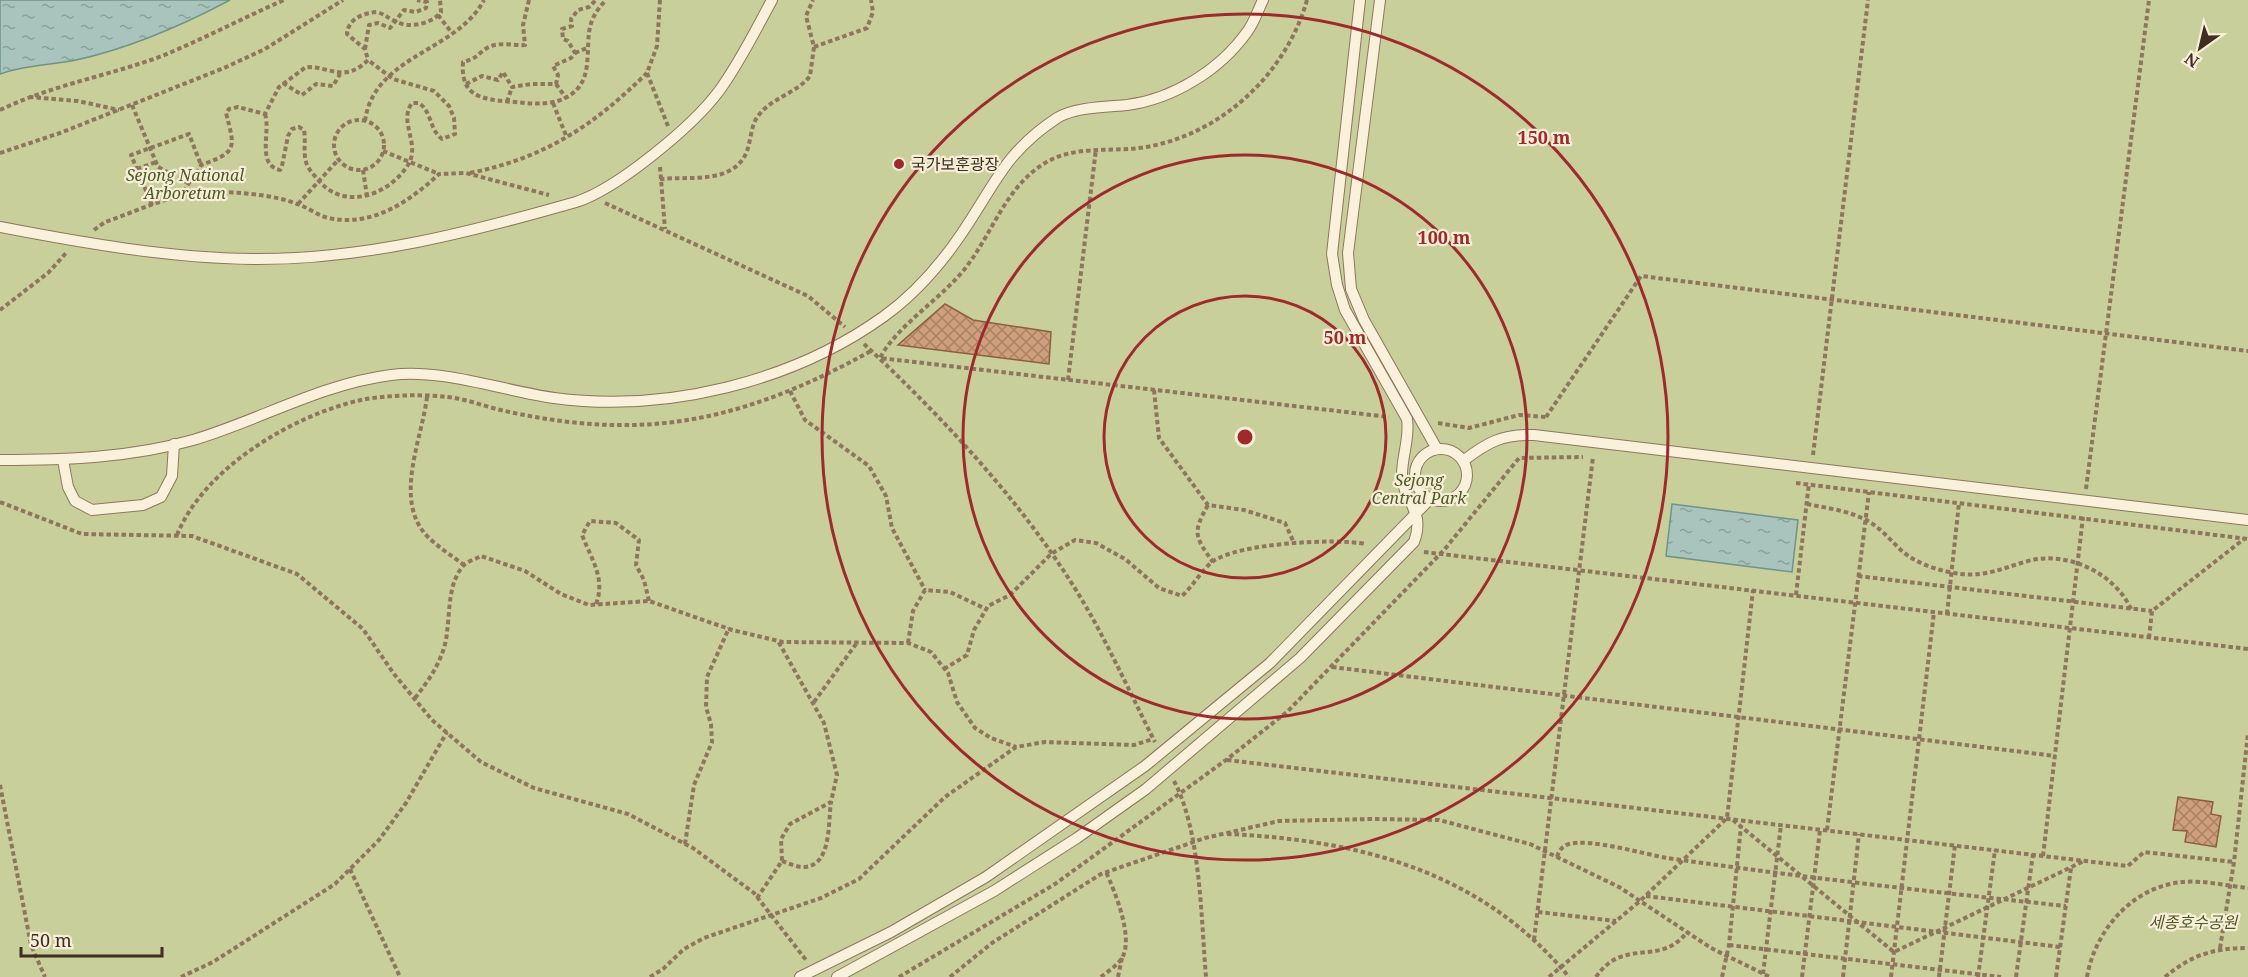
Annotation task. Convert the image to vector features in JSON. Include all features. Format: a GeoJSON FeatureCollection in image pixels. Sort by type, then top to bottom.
{"type":"FeatureCollection","features":[{"type":"Feature","properties":{"kind":"lane"},"geometry":{"type":"LineString","coordinates":[[0,227],[78,241],[161,252],[254,259],[401,247],[576,202],[591,197],[617,182],[672,138],[717,93],[743,55],[772,0]]}},
{"type":"Feature","properties":{"kind":"lane"},"geometry":{"type":"LineString","coordinates":[[0,460],[63,460],[127,453],[174,444],[245,422],[324,390],[396,374],[475,381],[556,398],[636,401],[674,399],[769,375],[811,358],[883,317],[922,283],[962,234],[1010,157],[1036,133],[1062,115],[1136,104],[1169,94],[1196,79],[1223,59],[1249,31],[1263,0]]}},
{"type":"Feature","properties":{"kind":"lane"},"geometry":{"type":"LineString","coordinates":[[837,977],[994,891],[1077,838],[1168,770],[1300,658],[1414,542],[1419,528],[1417,512],[1407,495],[1402,477],[1403,456],[1409,435],[1407,419],[1345,310],[1332,254],[1360,0]]}},
{"type":"Feature","properties":{"kind":"lane"},"geometry":{"type":"LineString","coordinates":[[1380,0],[1348,253],[1352,289],[1364,320],[1437,449]]}},
{"type":"Feature","properties":{"kind":"lane"},"geometry":{"type":"LineString","coordinates":[[1463,461],[1487,442],[1514,434],[1534,435],[2248,520]]}},
{"type":"Feature","properties":{"kind":"lane"},"geometry":{"type":"LineString","coordinates":[[63,460],[68,487],[75,501],[92,510],[143,505],[161,497],[167,486],[172,476],[174,444]]}},
{"type":"Feature","properties":{"kind":"lane"},"geometry":{"type":"LineString","coordinates":[[1437,449],[1454,452],[1463,461],[1467,474],[1461,491],[1447,500],[1431,498],[1419,488],[1415,472],[1421,458],[1437,449]]}},
{"type":"Feature","properties":{"kind":"lane"},"geometry":{"type":"LineString","coordinates":[[800,977],[891,932],[986,877],[1161,753],[1270,663],[1386,547],[1431,498]]}},
{"type":"Feature","properties":{"kind":"path"},"geometry":{"type":"LineString","coordinates":[[0,110],[28,96],[162,56],[284,0]]}},
{"type":"Feature","properties":{"kind":"path"},"geometry":{"type":"LineString","coordinates":[[0,153],[120,110],[224,68],[264,49],[343,0]]}},
{"type":"Feature","properties":{"kind":"path"},"geometry":{"type":"LineString","coordinates":[[265,114],[269,124],[265,153],[274,169],[280,170],[288,136],[292,129],[298,127],[304,130],[306,163],[324,187],[340,196],[367,196],[390,184],[410,160],[413,148],[407,110],[412,103],[424,106],[435,134],[442,139],[455,134],[457,126],[449,106],[434,91],[404,84],[388,76],[368,60],[365,49],[369,25],[374,22],[390,28],[404,10],[416,12],[426,8],[427,2],[417,0]]}},
{"type":"Feature","properties":{"kind":"path"},"geometry":{"type":"LineString","coordinates":[[365,49],[347,34],[348,27],[355,19],[377,12],[394,21],[425,23],[438,15],[442,4],[440,0]]}},
{"type":"Feature","properties":{"kind":"path"},"geometry":{"type":"LineString","coordinates":[[365,121],[370,102],[388,76],[463,27],[484,0]]}},
{"type":"Feature","properties":{"kind":"path"},"geometry":{"type":"LineString","coordinates":[[529,0],[523,25],[525,45],[494,46],[487,48],[481,55],[463,62],[462,76],[465,84],[479,96],[507,102],[553,104],[566,98],[578,88],[585,75],[586,40],[592,17],[606,0]]}},
{"type":"Feature","properties":{"kind":"path"},"geometry":{"type":"LineString","coordinates":[[574,53],[568,41],[563,39],[562,29],[572,26],[572,19],[578,10],[589,8],[597,0]]}},
{"type":"Feature","properties":{"kind":"path"},"geometry":{"type":"LineString","coordinates":[[383,151],[410,160],[439,174],[466,173],[508,165],[567,138],[588,125],[647,73],[657,46],[660,0]]}},
{"type":"Feature","properties":{"kind":"path"},"geometry":{"type":"LineString","coordinates":[[660,179],[712,176],[732,171],[747,152],[756,117],[770,104],[805,82],[810,76],[814,47],[806,16],[813,0]]}},
{"type":"Feature","properties":{"kind":"path"},"geometry":{"type":"LineString","coordinates":[[814,47],[867,28],[873,12],[871,0]]}},
{"type":"Feature","properties":{"kind":"path"},"geometry":{"type":"LineString","coordinates":[[880,358],[888,344],[929,308],[968,266],[1010,196],[1024,179],[1043,164],[1060,157],[1096,149],[1141,148],[1157,144],[1194,131],[1227,113],[1269,74],[1290,43],[1307,0]]}},
{"type":"Feature","properties":{"kind":"path"},"geometry":{"type":"LineString","coordinates":[[1796,595],[1868,0]]}},
{"type":"Feature","properties":{"kind":"path"},"geometry":{"type":"LineString","coordinates":[[2043,856],[2085,500],[2149,0]]}},
{"type":"Feature","properties":{"kind":"path"},"geometry":{"type":"LineString","coordinates":[[438,15],[452,33]]}},
{"type":"Feature","properties":{"kind":"path"},"geometry":{"type":"LineString","coordinates":[[566,98],[556,84],[558,75],[553,66],[587,48]]}},
{"type":"Feature","properties":{"kind":"path"},"geometry":{"type":"LineString","coordinates":[[265,114],[283,83],[306,67],[340,75],[349,73],[368,60]]}},
{"type":"Feature","properties":{"kind":"path"},"geometry":{"type":"LineString","coordinates":[[465,84],[482,76],[498,80],[502,72],[512,87]]}},
{"type":"Feature","properties":{"kind":"path"},"geometry":{"type":"LineString","coordinates":[[647,73],[672,138]]}},
{"type":"Feature","properties":{"kind":"path"},"geometry":{"type":"LineString","coordinates":[[283,83],[302,95],[316,84],[333,86],[340,75]]}},
{"type":"Feature","properties":{"kind":"path"},"geometry":{"type":"LineString","coordinates":[[512,87],[556,84]]}},
{"type":"Feature","properties":{"kind":"path"},"geometry":{"type":"LineString","coordinates":[[507,102],[512,87]]}},
{"type":"Feature","properties":{"kind":"path"},"geometry":{"type":"LineString","coordinates":[[28,96],[78,100],[120,110]]}},
{"type":"Feature","properties":{"kind":"path"},"geometry":{"type":"LineString","coordinates":[[553,104],[567,138]]}},
{"type":"Feature","properties":{"kind":"path"},"geometry":{"type":"LineString","coordinates":[[132,105],[158,167],[188,183]]}},
{"type":"Feature","properties":{"kind":"path"},"geometry":{"type":"LineString","coordinates":[[184,192],[201,165],[225,155],[233,147],[234,138],[226,113],[229,109],[237,107],[265,114]]}},
{"type":"Feature","properties":{"kind":"path"},"geometry":{"type":"LineString","coordinates":[[353,120],[365,121],[376,126],[381,132],[383,151],[377,163],[363,170],[346,167],[338,160],[333,146],[338,129],[353,120]]}},
{"type":"Feature","properties":{"kind":"path"},"geometry":{"type":"LineString","coordinates":[[152,206],[131,154],[189,134],[201,165]]}},
{"type":"Feature","properties":{"kind":"path"},"geometry":{"type":"LineString","coordinates":[[661,146],[660,179],[665,229]]}},
{"type":"Feature","properties":{"kind":"path"},"geometry":{"type":"LineString","coordinates":[[1068,380],[1096,149]]}},
{"type":"Feature","properties":{"kind":"path"},"geometry":{"type":"LineString","coordinates":[[298,204],[338,160]]}},
{"type":"Feature","properties":{"kind":"path"},"geometry":{"type":"LineString","coordinates":[[137,169],[156,162]]}},
{"type":"Feature","properties":{"kind":"path"},"geometry":{"type":"LineString","coordinates":[[363,170],[367,196]]}},
{"type":"Feature","properties":{"kind":"path"},"geometry":{"type":"LineString","coordinates":[[466,173],[576,202]]}},
{"type":"Feature","properties":{"kind":"path"},"geometry":{"type":"LineString","coordinates":[[0,310],[48,273],[78,241],[105,222],[184,192],[216,192],[298,204],[325,217],[348,220],[379,216],[409,201],[439,174]]}},
{"type":"Feature","properties":{"kind":"path"},"geometry":{"type":"LineString","coordinates":[[591,197],[808,296],[880,358],[950,430],[1036,531],[1093,618],[1161,753]]}},
{"type":"Feature","properties":{"kind":"path"},"geometry":{"type":"LineString","coordinates":[[899,977],[1055,884],[1131,831],[1287,712],[1439,555],[1519,458],[1641,276],[2248,351]]}},
{"type":"Feature","properties":{"kind":"path"},"geometry":{"type":"LineString","coordinates":[[177,536],[183,522],[202,493],[222,474],[275,434],[362,400],[448,397],[506,411],[574,423],[633,425],[717,415],[820,379],[871,351]]}},
{"type":"Feature","properties":{"kind":"path"},"geometry":{"type":"LineString","coordinates":[[880,358],[1407,419]]}},
{"type":"Feature","properties":{"kind":"path"},"geometry":{"type":"LineString","coordinates":[[1154,390],[1159,438],[1208,505],[1244,510],[1285,524],[1294,543]]}},
{"type":"Feature","properties":{"kind":"path"},"geometry":{"type":"LineString","coordinates":[[790,391],[805,420],[869,466],[886,496],[892,528],[925,590]]}},
{"type":"Feature","properties":{"kind":"path"},"geometry":{"type":"LineString","coordinates":[[427,397],[423,426],[411,460],[412,510],[426,535],[464,565]]}},
{"type":"Feature","properties":{"kind":"path"},"geometry":{"type":"LineString","coordinates":[[1420,420],[1469,428],[1518,415],[1546,417]]}},
{"type":"Feature","properties":{"kind":"path"},"geometry":{"type":"LineString","coordinates":[[1519,458],[1604,459]]}},
{"type":"Feature","properties":{"kind":"path"},"geometry":{"type":"LineString","coordinates":[[1534,940],[1547,852],[1593,458]]}},
{"type":"Feature","properties":{"kind":"path"},"geometry":{"type":"LineString","coordinates":[[1786,482],[2246,539]]}},
{"type":"Feature","properties":{"kind":"path"},"geometry":{"type":"LineString","coordinates":[[1827,830],[1869,492]]}},
{"type":"Feature","properties":{"kind":"path"},"geometry":{"type":"LineString","coordinates":[[0,502],[82,534],[192,536],[297,574],[363,629],[415,698],[447,732],[481,762],[534,788],[628,814],[685,844],[758,898],[805,957],[811,972]]}},
{"type":"Feature","properties":{"kind":"path"},"geometry":{"type":"LineString","coordinates":[[1947,614],[1959,503]]}},
{"type":"Feature","properties":{"kind":"path"},"geometry":{"type":"LineString","coordinates":[[1807,504],[1865,519],[1919,562],[1951,572],[1988,573],[2034,560],[2056,560],[2078,564],[2102,573],[2117,586],[2131,609]]}},
{"type":"Feature","properties":{"kind":"path"},"geometry":{"type":"LineString","coordinates":[[1208,505],[1197,525],[1197,540],[1213,562]]}},
{"type":"Feature","properties":{"kind":"path"},"geometry":{"type":"LineString","coordinates":[[596,604],[599,596],[596,563],[582,536],[590,521],[616,523],[639,540],[636,565],[644,580],[649,601]]}},
{"type":"Feature","properties":{"kind":"path"},"geometry":{"type":"LineString","coordinates":[[1858,576],[2152,611],[2246,539]]}},
{"type":"Feature","properties":{"kind":"path"},"geometry":{"type":"LineString","coordinates":[[944,669],[967,655],[974,630],[986,609],[1010,595],[1051,554],[1075,540],[1096,543],[1125,559],[1159,588],[1182,596],[1213,562],[1235,554],[1294,543],[1355,542],[1386,547]]}},
{"type":"Feature","properties":{"kind":"path"},"geometry":{"type":"LineString","coordinates":[[1407,549],[1439,555],[1579,569],[2248,649]]}},
{"type":"Feature","properties":{"kind":"path"},"geometry":{"type":"LineString","coordinates":[[415,698],[428,682],[441,657],[447,632],[447,611],[455,584],[464,565],[481,556],[525,571],[561,594],[589,605],[649,601],[729,628],[778,641],[908,643],[932,652],[944,669],[957,702],[975,728],[991,738],[1016,747]]}},
{"type":"Feature","properties":{"kind":"path"},"geometry":{"type":"LineString","coordinates":[[925,590],[950,592],[986,609]]}},
{"type":"Feature","properties":{"kind":"path"},"geometry":{"type":"LineString","coordinates":[[908,643],[913,611],[925,590]]}},
{"type":"Feature","properties":{"kind":"path"},"geometry":{"type":"LineString","coordinates":[[1549,977],[1640,901],[1730,819],[1753,590]]}},
{"type":"Feature","properties":{"kind":"path"},"geometry":{"type":"LineString","coordinates":[[2149,638],[2152,611]]}},
{"type":"Feature","properties":{"kind":"path"},"geometry":{"type":"LineString","coordinates":[[1891,977],[1934,612]]}},
{"type":"Feature","properties":{"kind":"path"},"geometry":{"type":"LineString","coordinates":[[685,844],[694,785],[712,742],[711,724],[706,707],[707,677],[729,628]]}},
{"type":"Feature","properties":{"kind":"path"},"geometry":{"type":"LineString","coordinates":[[778,641],[824,723],[837,775],[831,802],[826,848],[815,864],[803,868],[782,861]]}},
{"type":"Feature","properties":{"kind":"path"},"geometry":{"type":"LineString","coordinates":[[814,703],[856,644]]}},
{"type":"Feature","properties":{"kind":"path"},"geometry":{"type":"LineString","coordinates":[[1332,667],[2055,756]]}},
{"type":"Feature","properties":{"kind":"path"},"geometry":{"type":"LineString","coordinates":[[181,977],[213,962],[335,884],[379,840],[406,803],[447,732]]}},
{"type":"Feature","properties":{"kind":"path"},"geometry":{"type":"LineString","coordinates":[[2220,948],[2234,862],[2248,733]]}},
{"type":"Feature","properties":{"kind":"path"},"geometry":{"type":"LineString","coordinates":[[650,977],[663,969],[684,949],[704,938],[822,898],[859,879],[945,797],[1016,747],[1045,742],[1134,745],[1153,739]]}},
{"type":"Feature","properties":{"kind":"path"},"geometry":{"type":"LineString","coordinates":[[1226,760],[2128,866],[2144,852],[2234,862]]}},
{"type":"Feature","properties":{"kind":"path"},"geometry":{"type":"LineString","coordinates":[[1168,770],[1180,792],[1193,842],[1206,977]]}},
{"type":"Feature","properties":{"kind":"path"},"geometry":{"type":"LineString","coordinates":[[0,785],[31,945],[45,977]]}},
{"type":"Feature","properties":{"kind":"path"},"geometry":{"type":"LineString","coordinates":[[758,898],[782,861],[781,839],[790,824],[831,802]]}},
{"type":"Feature","properties":{"kind":"path"},"geometry":{"type":"LineString","coordinates":[[1730,819],[1894,952]]}},
{"type":"Feature","properties":{"kind":"path"},"geometry":{"type":"LineString","coordinates":[[950,977],[992,944],[1106,872],[1193,842],[1279,821],[1439,820],[1530,844],[1547,852],[1619,887],[1727,956],[1770,977]]}},
{"type":"Feature","properties":{"kind":"path"},"geometry":{"type":"LineString","coordinates":[[1762,974],[1781,825]]}},
{"type":"Feature","properties":{"kind":"path"},"geometry":{"type":"LineString","coordinates":[[1722,977],[1729,945],[1741,826]]}},
{"type":"Feature","properties":{"kind":"path"},"geometry":{"type":"LineString","coordinates":[[1802,977],[1820,830]]}},
{"type":"Feature","properties":{"kind":"path"},"geometry":{"type":"LineString","coordinates":[[1222,834],[1300,839],[1395,860],[1437,875],[1481,899],[1534,940],[1569,977]]}},
{"type":"Feature","properties":{"kind":"path"},"geometry":{"type":"LineString","coordinates":[[1843,977],[1859,834]]}},
{"type":"Feature","properties":{"kind":"path"},"geometry":{"type":"LineString","coordinates":[[1557,857],[1560,850],[1567,844],[1581,843],[1802,876],[2066,906]]}},
{"type":"Feature","properties":{"kind":"path"},"geometry":{"type":"LineString","coordinates":[[1939,977],[1955,845]]}},
{"type":"Feature","properties":{"kind":"path"},"geometry":{"type":"LineString","coordinates":[[1978,976],[1995,850]]}},
{"type":"Feature","properties":{"kind":"path"},"geometry":{"type":"LineString","coordinates":[[2016,977],[2033,854]]}},
{"type":"Feature","properties":{"kind":"path"},"geometry":{"type":"LineString","coordinates":[[1894,952],[1945,930],[2086,861]]}},
{"type":"Feature","properties":{"kind":"path"},"geometry":{"type":"LineString","coordinates":[[2056,977],[2071,868]]}},
{"type":"Feature","properties":{"kind":"path"},"geometry":{"type":"LineString","coordinates":[[350,869],[400,977]]}},
{"type":"Feature","properties":{"kind":"path"},"geometry":{"type":"LineString","coordinates":[[1106,872],[1124,926],[1126,943],[1118,977]]}},
{"type":"Feature","properties":{"kind":"path"},"geometry":{"type":"LineString","coordinates":[[2087,977],[2106,927],[2119,912],[2137,898],[2160,888],[2183,882],[2248,888]]}},
{"type":"Feature","properties":{"kind":"path"},"geometry":{"type":"LineString","coordinates":[[1645,896],[1809,916],[1850,918]]}},
{"type":"Feature","properties":{"kind":"path"},"geometry":{"type":"LineString","coordinates":[[1538,912],[1617,921]]}},
{"type":"Feature","properties":{"kind":"path"},"geometry":{"type":"LineString","coordinates":[[1858,922],[1937,932]]}},
{"type":"Feature","properties":{"kind":"path"},"geometry":{"type":"LineString","coordinates":[[1945,930],[1983,938],[2060,947]]}},
{"type":"Feature","properties":{"kind":"path"},"geometry":{"type":"LineString","coordinates":[[1596,977],[1620,956],[1630,952],[1664,951],[1675,945],[1687,932]]}},
{"type":"Feature","properties":{"kind":"path"},"geometry":{"type":"LineString","coordinates":[[1729,945],[2001,977]]}},
{"type":"Feature","properties":{"kind":"path"},"geometry":{"type":"LineString","coordinates":[[2165,977],[2195,956],[2220,948],[2248,948]]}},
{"type":"Feature","properties":{"kind":"path"},"geometry":{"type":"LineString","coordinates":[[1101,977],[1122,958]]}},
{"type":"Feature","properties":{"kind":"green space","name":"Sejong Central Park"},"geometry":{"type":"Polygon","coordinates":[[[0,0],[2248,0],[2248,977],[0,977],[0,0]]]}},
{"type":"Feature","properties":{"kind":"water"},"geometry":{"type":"Polygon","coordinates":[[[0,0],[230,0],[193,19],[136,43],[76,60],[28,67],[0,74],[0,0]]]}},
{"type":"Feature","properties":{"kind":"water"},"geometry":{"type":"Polygon","coordinates":[[[1672,504],[1798,520],[1792,572],[1666,556],[1672,504]]]}},
{"type":"Feature","properties":{"kind":"building"},"geometry":{"type":"Polygon","coordinates":[[[945,304],[973,320],[1051,332],[1049,364],[898,345],[945,304]]]}},
{"type":"Feature","properties":{"kind":"building"},"geometry":{"type":"Polygon","coordinates":[[[2178,797],[2213,802],[2211,814],[2221,816],[2216,847],[2185,842],[2187,831],[2173,830],[2178,797]]]}},
{"type":"Feature","properties":{"kind":"place","name":"국가보훈광장"},"geometry":{"type":"Point","coordinates":[899,164]}},
{"type":"Feature","properties":{"kind":"park label","name":"Sejong National Arboretum"},"geometry":{"type":"Point","coordinates":[185,184]}},
{"type":"Feature","properties":{"kind":"park label","name":"세종호수공원"},"geometry":{"type":"Point","coordinates":[2193,922]}}]}
